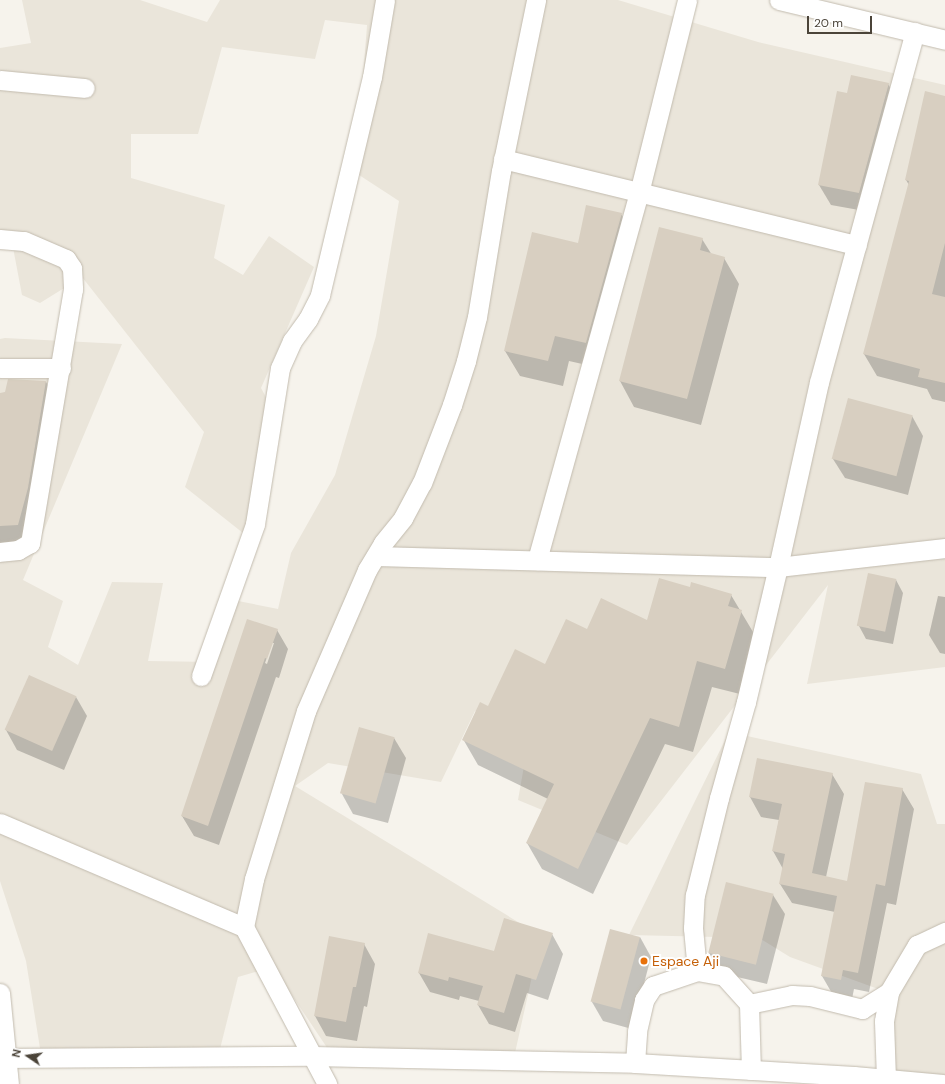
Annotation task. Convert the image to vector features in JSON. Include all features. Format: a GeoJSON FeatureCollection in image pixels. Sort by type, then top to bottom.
{"type":"FeatureCollection","features":[{"type":"Feature","properties":{"kind":"street"},"geometry":{"type":"LineString","coordinates":[[201,676],[255,524],[280,368],[292,341],[308,319],[320,295],[372,77],[385,0]]}},
{"type":"Feature","properties":{"kind":"street"},"geometry":{"type":"LineString","coordinates":[[244,927],[254,879],[306,711],[367,570],[383,542],[404,518],[422,483],[452,405],[466,361],[477,316],[503,159],[536,0]]}},
{"type":"Feature","properties":{"kind":"street"},"geometry":{"type":"LineString","coordinates":[[537,560],[640,193],[687,0]]}},
{"type":"Feature","properties":{"kind":"street"},"geometry":{"type":"LineString","coordinates":[[779,0],[945,40]]}},
{"type":"Feature","properties":{"kind":"street"},"geometry":{"type":"LineString","coordinates":[[697,971],[693,928],[695,895],[719,798],[746,702],[819,382],[915,32]]}},
{"type":"Feature","properties":{"kind":"street"},"geometry":{"type":"LineString","coordinates":[[0,80],[85,88]]}},
{"type":"Feature","properties":{"kind":"street"},"geometry":{"type":"LineString","coordinates":[[503,159],[857,245]]}},
{"type":"Feature","properties":{"kind":"street"},"geometry":{"type":"LineString","coordinates":[[0,239],[24,241],[66,259],[72,268],[73,289],[30,543],[18,550],[0,552]]}},
{"type":"Feature","properties":{"kind":"street"},"geometry":{"type":"LineString","coordinates":[[0,368],[60,368]]}},
{"type":"Feature","properties":{"kind":"street"},"geometry":{"type":"LineString","coordinates":[[376,556],[778,567],[945,548]]}},
{"type":"Feature","properties":{"kind":"street"},"geometry":{"type":"LineString","coordinates":[[0,822],[244,927],[327,1084]]}},
{"type":"Feature","properties":{"kind":"street"},"geometry":{"type":"LineString","coordinates":[[886,1079],[884,1021],[889,992],[916,945],[945,932]]}},
{"type":"Feature","properties":{"kind":"street"},"geometry":{"type":"LineString","coordinates":[[635,1063],[637,1031],[644,1000],[653,986],[697,971],[724,976],[749,1004],[751,1070]]}},
{"type":"Feature","properties":{"kind":"street"},"geometry":{"type":"LineString","coordinates":[[749,1004],[792,994],[810,996],[862,1009],[889,992]]}},
{"type":"Feature","properties":{"kind":"street"},"geometry":{"type":"LineString","coordinates":[[0,993],[3,1058],[9,1084]]}},
{"type":"Feature","properties":{"kind":"street"},"geometry":{"type":"LineString","coordinates":[[3,1058],[312,1056],[635,1063],[943,1084]]}},
{"type":"Feature","properties":{"kind":"shaded area"},"geometry":{"type":"Polygon","coordinates":[[[22,0],[140,0],[207,22],[220,0],[618,0],[758,42],[945,85],[945,667],[807,684],[828,585],[627,845],[518,800],[527,749],[475,711],[441,782],[328,763],[295,786],[541,936],[515,1053],[340,1067],[273,967],[238,977],[216,1065],[43,1067],[26,961],[0,881],[0,339],[5,338],[122,344],[23,580],[63,601],[48,647],[78,665],[112,582],[163,583],[148,661],[213,662],[228,599],[278,609],[291,553],[335,475],[376,336],[399,201],[356,173],[367,25],[325,20],[315,59],[222,47],[198,134],[131,134],[131,178],[225,205],[214,258],[243,275],[269,236],[314,267],[261,388],[281,425],[243,533],[185,487],[204,432],[82,277],[40,303],[22,295],[11,237],[0,236],[0,48],[31,43],[22,0]]]}},
{"type":"Feature","properties":{"kind":"shaded area"},"geometry":{"type":"Polygon","coordinates":[[[729,732],[921,774],[937,824],[945,824],[945,1084],[878,1084],[881,990],[790,957],[759,938],[629,935],[729,732]]]}},
{"type":"Feature","properties":{"kind":"building"},"geometry":{"type":"Polygon","coordinates":[[[851,75],[889,83],[859,193],[818,185],[837,91],[847,93],[851,75]]]}},
{"type":"Feature","properties":{"kind":"building"},"geometry":{"type":"Polygon","coordinates":[[[925,91],[945,96],[945,243],[932,294],[945,297],[945,383],[918,377],[920,369],[863,354],[909,181],[905,180],[925,91]]]}},
{"type":"Feature","properties":{"kind":"building"},"geometry":{"type":"Polygon","coordinates":[[[586,205],[622,213],[586,343],[555,336],[548,361],[504,351],[532,232],[578,243],[586,205]]]}},
{"type":"Feature","properties":{"kind":"building"},"geometry":{"type":"Polygon","coordinates":[[[659,227],[703,238],[700,250],[725,257],[687,399],[619,381],[659,227]]]}},
{"type":"Feature","properties":{"kind":"building"},"geometry":{"type":"Polygon","coordinates":[[[8,379],[46,381],[28,488],[18,525],[0,526],[0,393],[5,392],[8,379]]]}},
{"type":"Feature","properties":{"kind":"building"},"geometry":{"type":"Polygon","coordinates":[[[848,398],[913,415],[896,476],[832,459],[848,398]]]}},
{"type":"Feature","properties":{"kind":"building"},"geometry":{"type":"Polygon","coordinates":[[[868,573],[896,579],[885,632],[857,626],[868,573]]]}},
{"type":"Feature","properties":{"kind":"building"},"geometry":{"type":"Polygon","coordinates":[[[659,578],[690,587],[691,582],[732,594],[728,606],[742,610],[725,669],[697,661],[679,727],[650,718],[578,869],[526,843],[554,784],[462,740],[480,702],[488,706],[515,649],[545,664],[566,619],[587,629],[601,598],[647,620],[659,578]]]}},
{"type":"Feature","properties":{"kind":"building"},"geometry":{"type":"Polygon","coordinates":[[[247,619],[278,629],[267,659],[265,658],[208,826],[181,816],[247,619]]]}},
{"type":"Feature","properties":{"kind":"building"},"geometry":{"type":"Polygon","coordinates":[[[29,675],[77,696],[52,751],[5,730],[29,675]]]}},
{"type":"Feature","properties":{"kind":"building"},"geometry":{"type":"Polygon","coordinates":[[[359,727],[395,737],[376,804],[340,793],[359,727]]]}},
{"type":"Feature","properties":{"kind":"building"},"geometry":{"type":"Polygon","coordinates":[[[757,758],[833,773],[812,873],[847,881],[865,782],[903,788],[885,886],[876,884],[858,973],[843,970],[841,980],[821,976],[837,896],[779,884],[785,854],[772,851],[782,804],[749,797],[757,758]]]}},
{"type":"Feature","properties":{"kind":"building"},"geometry":{"type":"Polygon","coordinates":[[[726,882],[774,894],[756,965],[708,953],[726,882]]]}},
{"type":"Feature","properties":{"kind":"building"},"geometry":{"type":"Polygon","coordinates":[[[504,918],[553,933],[536,980],[516,974],[504,1013],[477,1005],[483,986],[449,977],[448,981],[418,973],[428,933],[494,951],[504,918]]]}},
{"type":"Feature","properties":{"kind":"building"},"geometry":{"type":"Polygon","coordinates":[[[610,929],[640,937],[621,1009],[591,1001],[610,929]]]}},
{"type":"Feature","properties":{"kind":"building"},"geometry":{"type":"Polygon","coordinates":[[[329,936],[365,943],[356,987],[353,987],[346,1022],[314,1016],[329,936]]]}},
{"type":"Feature","properties":{"kind":"place","name":"Espace Aji"},"geometry":{"type":"Point","coordinates":[644,961]}}]}
